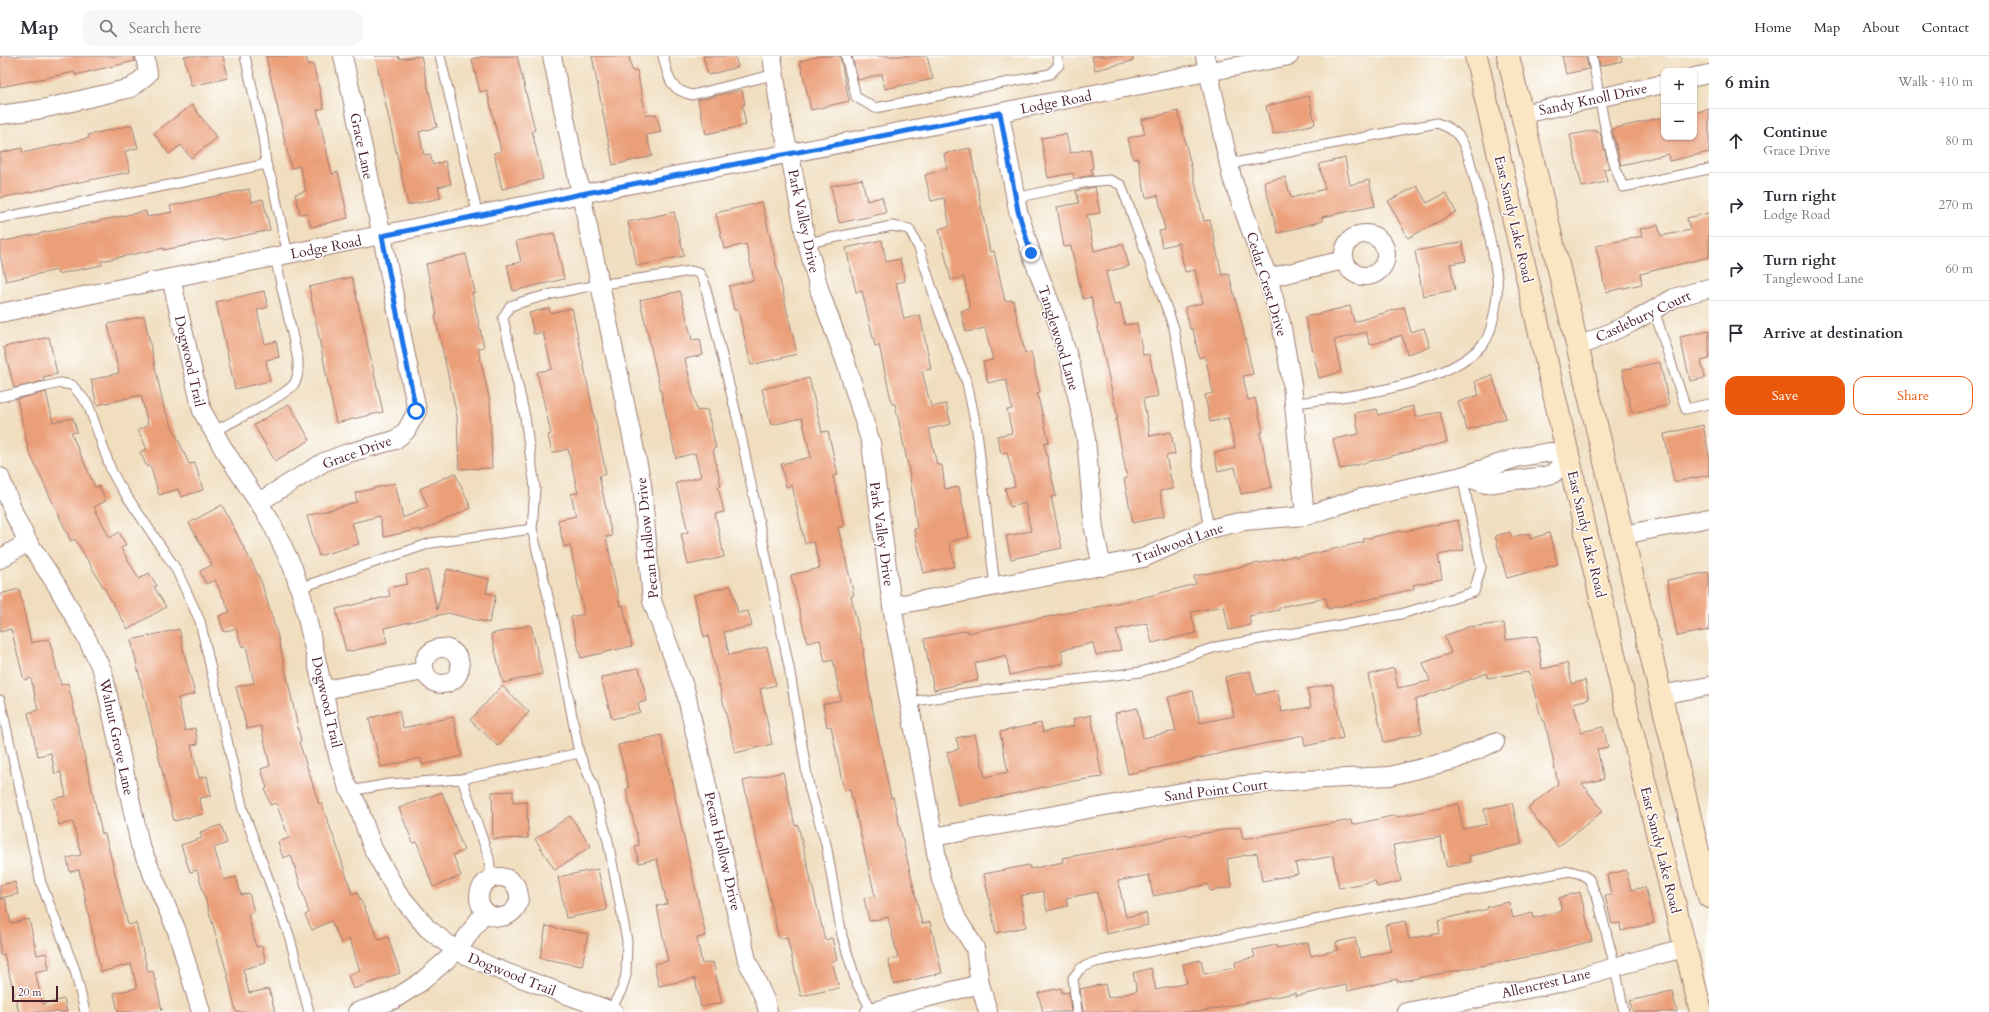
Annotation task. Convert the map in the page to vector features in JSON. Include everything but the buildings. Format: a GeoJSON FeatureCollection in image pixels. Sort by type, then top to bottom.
{"type":"FeatureCollection","features":[{"type":"Feature","properties":{"kind":"main road","name":"East Sandy Lake Road"},"geometry":{"type":"LineString","coordinates":[[1476,56],[1625,702],[1701,1012]]}},
{"type":"Feature","properties":{"kind":"main road"},"geometry":{"type":"LineString","coordinates":[[1508,56],[1660,695],[1703,847],[1709,897]]}},
{"type":"Feature","properties":{"kind":"main road"},"geometry":{"type":"LineString","coordinates":[[1569,454],[1601,448]]}},
{"type":"Feature","properties":{"kind":"street","name":"Grace Lane"},"geometry":{"type":"LineString","coordinates":[[343,56],[382,236]]}},
{"type":"Feature","properties":{"kind":"street","name":"Pecan Hollow Drive"},"geometry":{"type":"LineString","coordinates":[[552,56],[642,484],[652,601],[685,690],[747,960],[765,1000],[768,1012]]}},
{"type":"Feature","properties":{"kind":"street","name":"Park Valley Drive"},"geometry":{"type":"LineString","coordinates":[[772,56],[776,74],[782,125],[790,155],[807,243],[820,292],[845,360],[871,443],[892,606],[941,880],[957,919],[976,948],[980,984],[988,1012]]}},
{"type":"Feature","properties":{"kind":"street","name":"Lodge Road"},"geometry":{"type":"LineString","coordinates":[[0,313],[382,236],[581,194],[790,155],[1000,113],[1207,64],[1289,56]]}},
{"type":"Feature","properties":{"kind":"street"},"geometry":{"type":"LineString","coordinates":[[0,115],[42,109],[131,88],[148,74],[146,60]]}},
{"type":"Feature","properties":{"kind":"street","name":"Cedar Crest Drive"},"geometry":{"type":"LineString","coordinates":[[1207,64],[1232,178],[1268,278],[1281,323],[1295,403],[1305,516]]}},
{"type":"Feature","properties":{"kind":"street"},"geometry":{"type":"LineString","coordinates":[[1697,76],[1709,74]]}},
{"type":"Feature","properties":{"kind":"street","name":"Sandy Knoll Drive"},"geometry":{"type":"LineString","coordinates":[[1522,114],[1661,85]]}},
{"type":"Feature","properties":{"kind":"street","name":"Tanglewood Lane"},"geometry":{"type":"LineString","coordinates":[[1000,113],[1016,198],[1031,253],[1057,321],[1071,366],[1086,439],[1094,529],[1102,567]]}},
{"type":"Feature","properties":{"kind":"street","name":"Grace Drive"},"geometry":{"type":"LineString","coordinates":[[259,502],[324,462],[345,454],[395,440],[406,431],[416,411],[382,236]]}},
{"type":"Feature","properties":{"kind":"street"},"geometry":{"type":"LineString","coordinates":[[1268,278],[1344,260]]}},
{"type":"Feature","properties":{"kind":"street","name":"Dogwood Trail"},"geometry":{"type":"LineString","coordinates":[[171,278],[196,392],[202,411],[213,432],[271,522],[293,568],[324,690],[338,756],[373,849],[398,893],[427,928],[456,952],[494,968],[568,1004],[612,1011]]}},
{"type":"Feature","properties":{"kind":"street","name":"Castlebury Court"},"geometry":{"type":"LineString","coordinates":[[1578,347],[1688,293],[1709,288]]}},
{"type":"Feature","properties":{"kind":"street","name":"Trailwood Lane"},"geometry":{"type":"LineString","coordinates":[[892,606],[1143,558],[1209,529],[1244,521],[1305,516],[1357,499],[1462,476],[1519,457],[1551,452],[1569,454]]}},
{"type":"Feature","properties":{"kind":"street","name":"Walnut Grove Lane"},"geometry":{"type":"LineString","coordinates":[[0,477],[15,516],[28,542],[56,584],[87,639],[103,672],[140,845],[177,931],[201,1012]]}},
{"type":"Feature","properties":{"kind":"street"},"geometry":{"type":"LineString","coordinates":[[1623,535],[1709,518]]}},
{"type":"Feature","properties":{"kind":"street"},"geometry":{"type":"LineString","coordinates":[[0,560],[28,542]]}},
{"type":"Feature","properties":{"kind":"street"},"geometry":{"type":"LineString","coordinates":[[324,690],[424,671]]}},
{"type":"Feature","properties":{"kind":"street"},"geometry":{"type":"LineString","coordinates":[[1660,695],[1709,686]]}},
{"type":"Feature","properties":{"kind":"street","name":"Sand Point Court"},"geometry":{"type":"LineString","coordinates":[[934,836],[1200,789],[1303,780],[1390,776],[1454,760],[1496,742]]}},
{"type":"Feature","properties":{"kind":"street"},"geometry":{"type":"LineString","coordinates":[[491,878],[504,878],[515,885],[519,897],[518,904],[515,909],[504,917],[490,915],[485,911],[481,906],[479,893],[486,882],[491,878]]}},
{"type":"Feature","properties":{"kind":"street"},"geometry":{"type":"LineString","coordinates":[[358,1012],[393,1000],[421,982],[456,952],[485,911]]}},
{"type":"Feature","properties":{"kind":"street","name":"Allencrest Lane"},"geometry":{"type":"LineString","coordinates":[[1406,1012],[1559,983],[1685,948]]}},
{"type":"Feature","properties":{"kind":"street"},"geometry":{"type":"LineString","coordinates":[[872,1012],[980,984]]}},
{"type":"Feature","properties":{"kind":"lane"},"geometry":{"type":"LineString","coordinates":[[213,432],[270,401],[293,386],[298,377],[298,360],[272,181],[266,164],[263,137],[244,56]]}},
{"type":"Feature","properties":{"kind":"lane"},"geometry":{"type":"LineString","coordinates":[[440,56],[478,216]]}},
{"type":"Feature","properties":{"kind":"lane"},"geometry":{"type":"LineString","coordinates":[[663,56],[670,84],[680,92],[692,95],[776,74]]}},
{"type":"Feature","properties":{"kind":"lane"},"geometry":{"type":"LineString","coordinates":[[846,56],[856,97],[875,108],[1050,74],[1058,65],[1057,56]]}},
{"type":"Feature","properties":{"kind":"lane"},"geometry":{"type":"LineString","coordinates":[[1592,56],[1611,150],[1616,171],[1623,187],[1709,169]]}},
{"type":"Feature","properties":{"kind":"lane"},"geometry":{"type":"LineString","coordinates":[[1229,164],[1437,124],[1450,127],[1463,139],[1469,158],[1498,280],[1494,319],[1486,342],[1471,356],[1449,368],[1411,383],[1358,395],[1295,403]]}},
{"type":"Feature","properties":{"kind":"lane"},"geometry":{"type":"LineString","coordinates":[[0,218],[174,184],[266,164]]}},
{"type":"Feature","properties":{"kind":"lane"},"geometry":{"type":"LineString","coordinates":[[1016,198],[1087,182],[1110,180],[1121,185],[1174,328],[1209,529]]}},
{"type":"Feature","properties":{"kind":"lane"},"geometry":{"type":"LineString","coordinates":[[807,243],[892,226],[909,229],[919,248],[939,310],[967,383],[977,431],[995,587]]}},
{"type":"Feature","properties":{"kind":"lane"},"geometry":{"type":"LineString","coordinates":[[612,1011],[622,990],[626,975],[626,941],[608,841],[594,784],[579,753],[555,626],[532,529],[535,488],[525,416],[503,318],[510,306],[537,297],[601,284],[691,271],[699,273],[704,281],[740,434],[789,667],[809,787],[826,844],[842,936],[857,984],[872,1012]]}},
{"type":"Feature","properties":{"kind":"lane"},"geometry":{"type":"LineString","coordinates":[[1654,310],[1686,409],[1709,404]]}},
{"type":"Feature","properties":{"kind":"lane"},"geometry":{"type":"LineString","coordinates":[[0,397],[60,383],[72,385],[88,404],[111,470],[118,483],[176,569],[200,621],[243,810],[289,935],[309,1012]]}},
{"type":"Feature","properties":{"kind":"lane"},"geometry":{"type":"LineString","coordinates":[[910,702],[981,691],[1141,672],[1216,647],[1401,614],[1474,592],[1481,568],[1462,476]]}},
{"type":"Feature","properties":{"kind":"lane"},"geometry":{"type":"LineString","coordinates":[[299,588],[431,543],[532,529]]}},
{"type":"Feature","properties":{"kind":"lane"},"geometry":{"type":"LineString","coordinates":[[0,700],[41,883],[75,970],[85,1012]]}},
{"type":"Feature","properties":{"kind":"lane"},"geometry":{"type":"LineString","coordinates":[[350,791],[389,784],[462,779],[579,753]]}},
{"type":"Feature","properties":{"kind":"lane"},"geometry":{"type":"LineString","coordinates":[[462,779],[489,858],[491,878]]}},
{"type":"Feature","properties":{"kind":"lane"},"geometry":{"type":"LineString","coordinates":[[1077,1012],[1073,978],[1081,968],[1095,962],[1570,871],[1581,874],[1589,879],[1598,900],[1615,967],[1624,1012]]}},
{"type":"Feature","properties":{"kind":"route"},"geometry":{"type":"LineString","coordinates":[[416,411],[382,236],[581,194],[790,155],[1000,113],[1018,211],[1031,253]]}}]}
